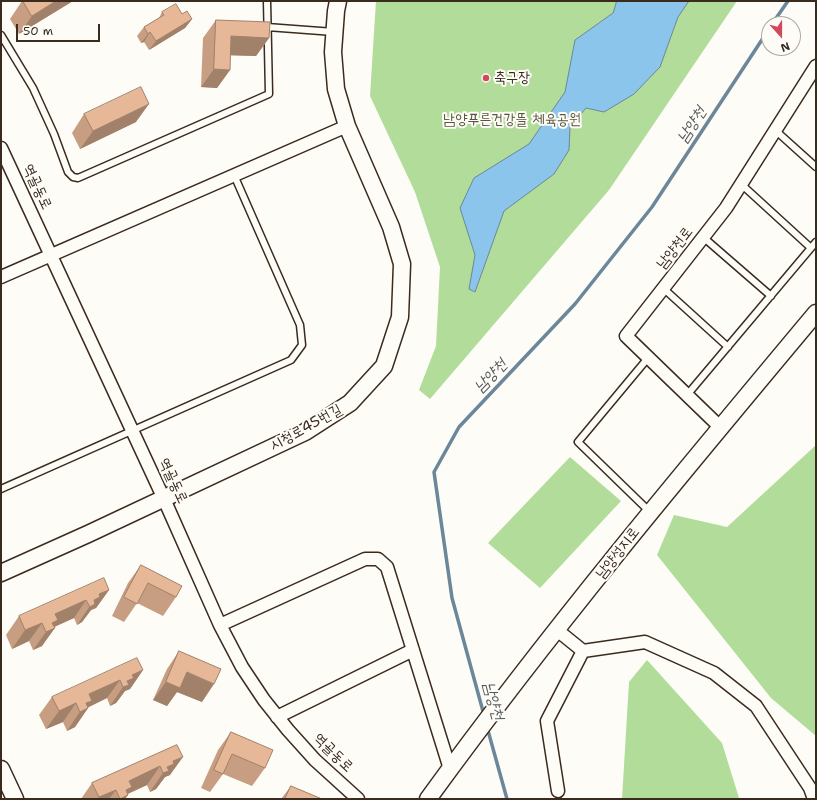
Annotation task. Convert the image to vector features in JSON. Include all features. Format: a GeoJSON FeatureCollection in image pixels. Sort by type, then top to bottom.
{"type":"FeatureCollection","features":[{"type":"Feature","properties":{"kind":"street","name":"시청로45번길"},"geometry":{"type":"LineString","coordinates":[[1,573],[164,499],[305,432],[350,403],[384,366],[400,317],[402,264],[391,227],[347,126],[336,89],[333,52],[338,1]]}},
{"type":"Feature","properties":{"kind":"street","name":"남양천로"},"geometry":{"type":"LineString","coordinates":[[720,427],[626,336],[726,208],[816,66]]}},
{"type":"Feature","properties":{"kind":"street"},"geometry":{"type":"LineString","coordinates":[[1,277],[347,126]]}},
{"type":"Feature","properties":{"kind":"street","name":"역골동로"},"geometry":{"type":"LineString","coordinates":[[1,148],[131,431],[164,499],[220,625],[253,684],[277,717],[315,760],[358,799]]}},
{"type":"Feature","properties":{"kind":"street","name":"남양성지로"},"geometry":{"type":"LineString","coordinates":[[428,799],[524,671],[650,512],[816,313]]}},
{"type":"Feature","properties":{"kind":"street"},"geometry":{"type":"LineString","coordinates":[[220,625],[365,559],[378,559],[387,567],[450,769]]}},
{"type":"Feature","properties":{"kind":"street"},"geometry":{"type":"LineString","coordinates":[[557,630],[583,652],[645,642],[714,673],[756,706],[810,788],[814,799]]}},
{"type":"Feature","properties":{"kind":"street"},"geometry":{"type":"LineString","coordinates":[[277,717],[413,650]]}},
{"type":"Feature","properties":{"kind":"street"},"geometry":{"type":"LineString","coordinates":[[558,791],[547,721],[583,652]]}},
{"type":"Feature","properties":{"kind":"street"},"geometry":{"type":"LineString","coordinates":[[1,770],[15,799]]}},
{"type":"Feature","properties":{"kind":"lane"},"geometry":{"type":"LineString","coordinates":[[1,35],[33,88],[54,134],[68,172],[73,177],[78,178],[269,94],[267,1]]}},
{"type":"Feature","properties":{"kind":"lane"},"geometry":{"type":"LineString","coordinates":[[267,27],[334,32]]}},
{"type":"Feature","properties":{"kind":"lane"},"geometry":{"type":"LineString","coordinates":[[776,130],[816,167]]}},
{"type":"Feature","properties":{"kind":"lane"},"geometry":{"type":"LineString","coordinates":[[1,489],[291,360],[302,345],[300,325],[234,175]]}},
{"type":"Feature","properties":{"kind":"lane"},"geometry":{"type":"LineString","coordinates":[[741,184],[811,248]]}},
{"type":"Feature","properties":{"kind":"lane"},"geometry":{"type":"LineString","coordinates":[[703,237],[771,296]]}},
{"type":"Feature","properties":{"kind":"lane"},"geometry":{"type":"LineString","coordinates":[[687,395],[816,242]]}},
{"type":"Feature","properties":{"kind":"lane"},"geometry":{"type":"LineString","coordinates":[[663,288],[728,347]]}},
{"type":"Feature","properties":{"kind":"lane"},"geometry":{"type":"LineString","coordinates":[[648,358],[578,442],[650,512]]}},
{"type":"Feature","properties":{"kind":"green space","name":"남양푸른건강뜰 체육공원"},"geometry":{"type":"Polygon","coordinates":[[[376,1],[737,1],[609,190],[430,399],[419,390],[436,346],[440,267],[415,192],[370,96],[376,1]]]}},
{"type":"Feature","properties":{"kind":"green space"},"geometry":{"type":"Polygon","coordinates":[[[816,445],[816,736],[771,698],[657,555],[674,515],[727,527],[816,445]]]}},
{"type":"Feature","properties":{"kind":"green space"},"geometry":{"type":"Polygon","coordinates":[[[570,457],[621,501],[540,588],[488,543],[570,457]]]}},
{"type":"Feature","properties":{"kind":"green space"},"geometry":{"type":"Polygon","coordinates":[[[647,660],[722,743],[739,798],[741,799],[622,799],[629,682],[647,660]]]}},
{"type":"Feature","properties":{"kind":"water"},"geometry":{"type":"Polygon","coordinates":[[[617,1],[689,1],[678,17],[660,67],[634,94],[604,112],[586,108],[570,127],[569,150],[554,174],[504,211],[475,292],[469,289],[475,255],[460,208],[474,178],[529,144],[565,92],[575,40],[613,13],[617,1]]]}},
{"type":"Feature","properties":{"kind":"building"},"geometry":{"type":"Polygon","coordinates":[[[23,1],[56,1],[32,16],[23,1]]]}},
{"type":"Feature","properties":{"kind":"building"},"geometry":{"type":"Polygon","coordinates":[[[176,4],[182,14],[187,11],[192,19],[156,41],[150,32],[148,34],[144,27],[164,15],[162,12],[176,4]]]}},
{"type":"Feature","properties":{"kind":"building"},"geometry":{"type":"Polygon","coordinates":[[[216,20],[270,22],[269,38],[231,36],[230,70],[214,69],[216,20]]]}},
{"type":"Feature","properties":{"kind":"building"},"geometry":{"type":"Polygon","coordinates":[[[141,87],[149,104],[93,131],[84,114],[141,87]]]}},
{"type":"Feature","properties":{"kind":"building"},"geometry":{"type":"Polygon","coordinates":[[[141,565],[182,586],[176,597],[148,583],[137,604],[124,597],[141,565]]]}},
{"type":"Feature","properties":{"kind":"building"},"geometry":{"type":"Polygon","coordinates":[[[104,578],[109,590],[99,594],[100,597],[94,600],[95,604],[90,607],[86,600],[55,614],[58,620],[52,623],[55,628],[46,632],[42,623],[25,630],[19,616],[104,578]]]}},
{"type":"Feature","properties":{"kind":"building"},"geometry":{"type":"Polygon","coordinates":[[[179,651],[221,669],[214,684],[187,672],[180,688],[166,682],[179,651]]]}},
{"type":"Feature","properties":{"kind":"building"},"geometry":{"type":"Polygon","coordinates":[[[137,658],[143,670],[132,675],[134,678],[127,681],[129,685],[123,687],[120,680],[89,694],[92,701],[86,703],[88,708],[80,712],[76,703],[59,711],[52,697],[137,658]]]}},
{"type":"Feature","properties":{"kind":"building"},"geometry":{"type":"Polygon","coordinates":[[[231,732],[273,750],[265,768],[232,754],[223,774],[214,770],[231,732]]]}},
{"type":"Feature","properties":{"kind":"building"},"geometry":{"type":"Polygon","coordinates":[[[177,745],[183,757],[173,761],[174,764],[167,767],[169,771],[163,773],[160,766],[129,781],[132,787],[126,790],[128,795],[120,799],[116,790],[99,797],[92,783],[177,745]]]}},
{"type":"Feature","properties":{"kind":"building"},"geometry":{"type":"Polygon","coordinates":[[[291,786],[322,799],[285,799],[291,786]]]}},
{"type":"Feature","properties":{"kind":"waterway","name":"남양천"},"geometry":{"type":"LineString","coordinates":[[778,16],[788,1]]}},
{"type":"Feature","properties":{"kind":"waterway","name":"남양천"},"geometry":{"type":"LineString","coordinates":[[484,715],[452,598],[434,472],[459,427],[575,304],[652,207],[761,41]]}},
{"type":"Feature","properties":{"kind":"waterway","name":"남양천"},"geometry":{"type":"LineString","coordinates":[[487,727],[507,799]]}},
{"type":"Feature","properties":{"kind":"place","name":"축구장"},"geometry":{"type":"Point","coordinates":[486,78]}}]}
